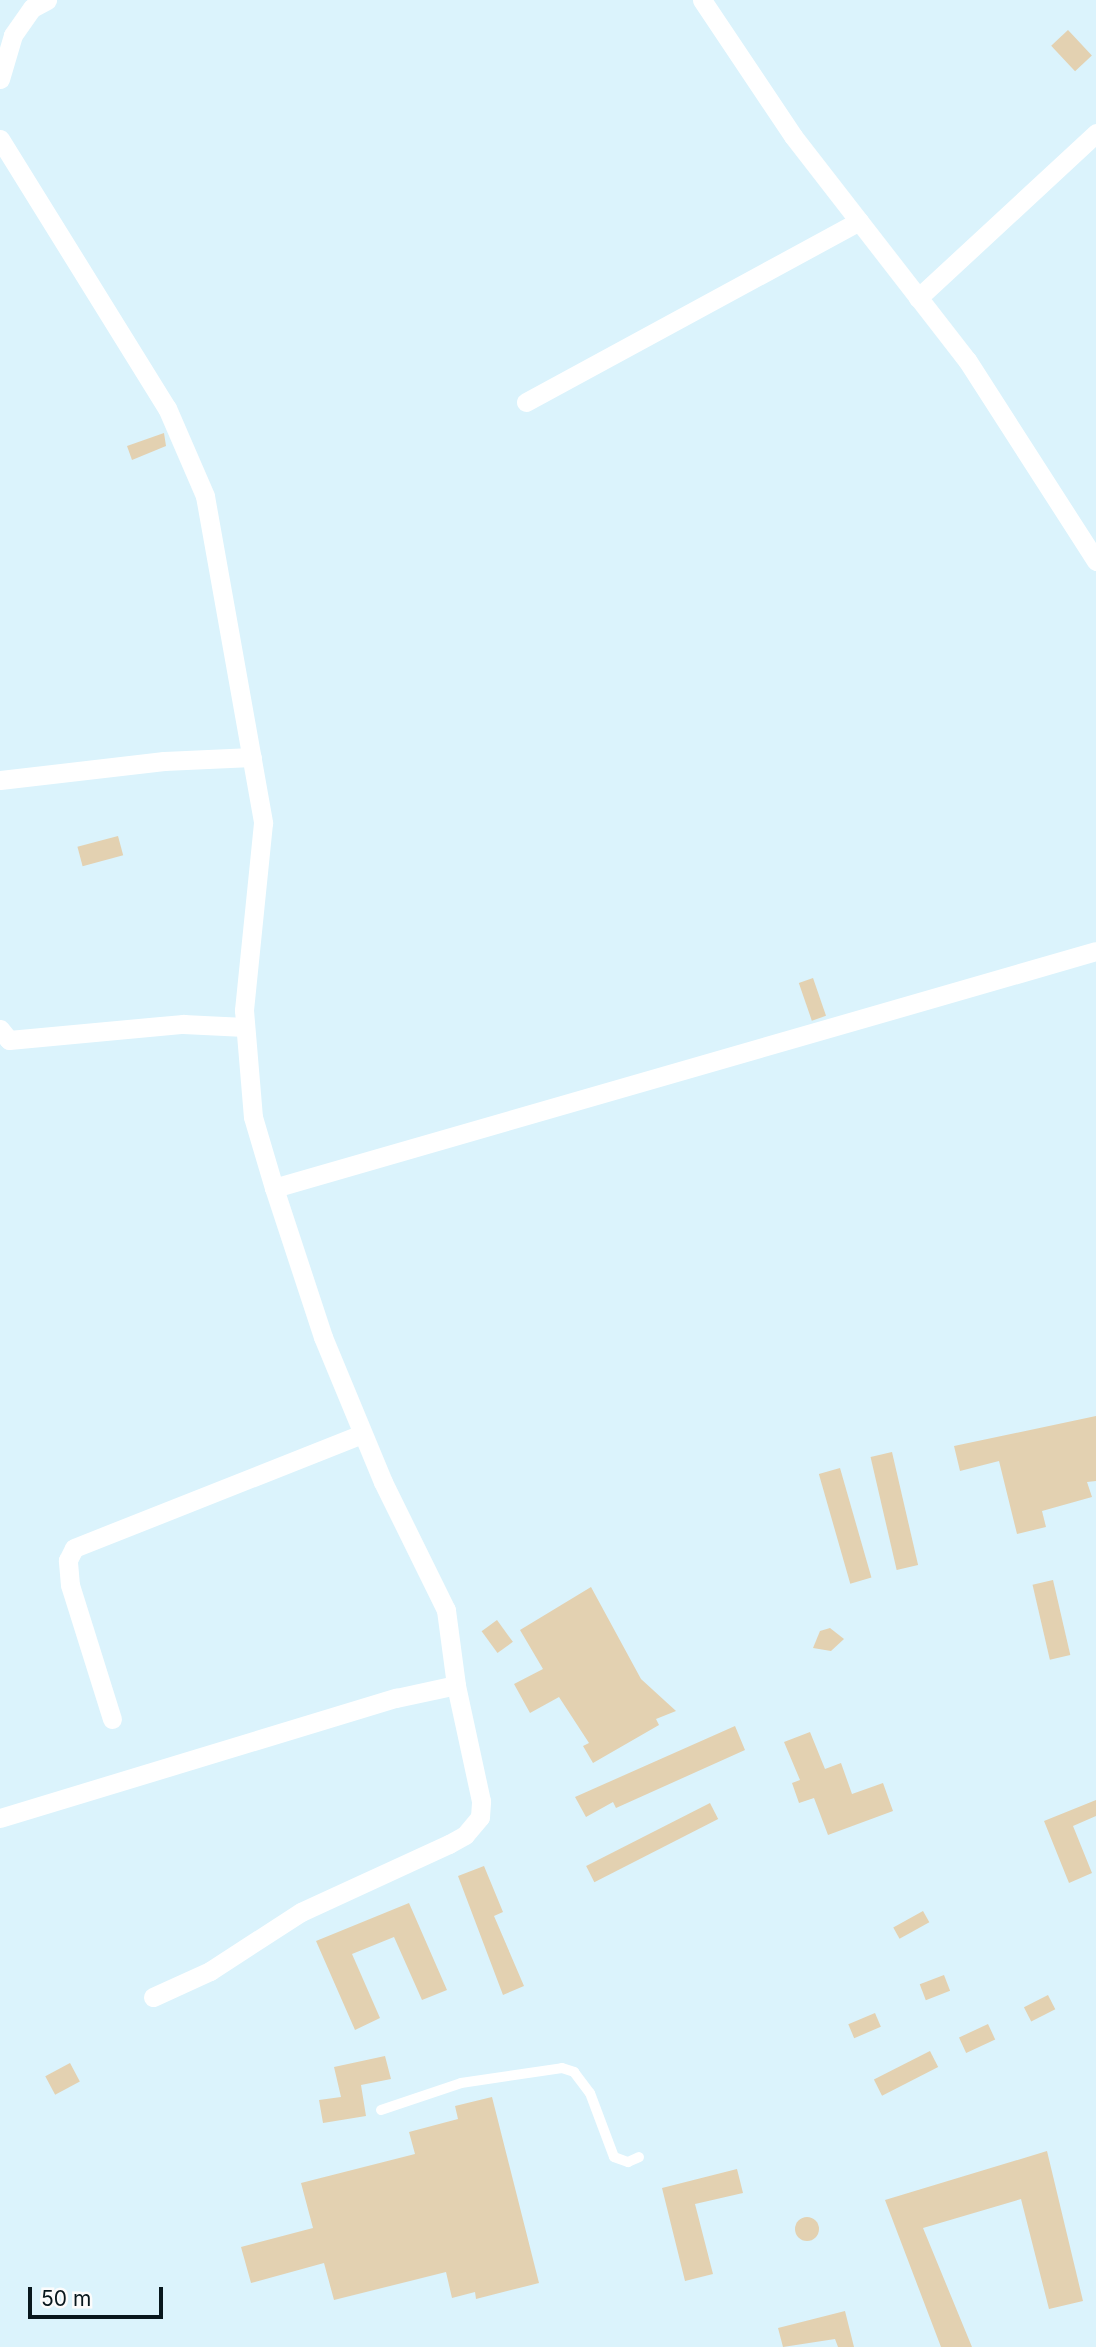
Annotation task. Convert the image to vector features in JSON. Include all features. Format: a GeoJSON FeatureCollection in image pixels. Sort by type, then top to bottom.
{"type":"FeatureCollection","features":[{"type":"Feature","properties":{"kind":"street"},"geometry":{"type":"LineString","coordinates":[[0,79],[13,34],[32,8],[47,0]]}},
{"type":"Feature","properties":{"kind":"street"},"geometry":{"type":"LineString","coordinates":[[702,0],[793,136],[967,360],[1096,561]]}},
{"type":"Feature","properties":{"kind":"street"},"geometry":{"type":"LineString","coordinates":[[918,298],[1096,133]]}},
{"type":"Feature","properties":{"kind":"street"},"geometry":{"type":"LineString","coordinates":[[0,139],[141,364],[190,455],[210,520],[252,757],[263,844],[250,932],[245,1027],[253,1116],[305,1289],[362,1434],[442,1597],[455,1653],[456,1685],[481,1801],[480,1817],[465,1835],[300,1912],[211,1971],[153,1997]]}},
{"type":"Feature","properties":{"kind":"street"},"geometry":{"type":"LineString","coordinates":[[526,402],[859,221]]}},
{"type":"Feature","properties":{"kind":"street"},"geometry":{"type":"LineString","coordinates":[[0,780],[164,761],[252,757]]}},
{"type":"Feature","properties":{"kind":"street"},"geometry":{"type":"LineString","coordinates":[[274,1188],[1096,951]]}},
{"type":"Feature","properties":{"kind":"street"},"geometry":{"type":"LineString","coordinates":[[0,1029],[9,1040],[183,1024],[245,1027]]}},
{"type":"Feature","properties":{"kind":"street"},"geometry":{"type":"LineString","coordinates":[[112,1719],[70,1586],[68,1560],[74,1548],[362,1434]]}},
{"type":"Feature","properties":{"kind":"street"},"geometry":{"type":"LineString","coordinates":[[0,1818],[385,1701],[456,1685]]}},
{"type":"Feature","properties":{"kind":"lane"},"geometry":{"type":"LineString","coordinates":[[381,2110],[461,2083],[562,2068],[574,2072],[590,2093],[614,2157],[628,2162],[639,2157]]}},
{"type":"Feature","properties":{"kind":"building"},"geometry":{"type":"Polygon","coordinates":[[[1068,30],[1092,56],[1075,71],[1051,46],[1068,30]]]}},
{"type":"Feature","properties":{"kind":"building"},"geometry":{"type":"Polygon","coordinates":[[[164,433],[166,446],[132,460],[127,446],[164,433]]]}},
{"type":"Feature","properties":{"kind":"building"},"geometry":{"type":"Polygon","coordinates":[[[118,836],[123,855],[83,866],[77,847],[118,836]]]}},
{"type":"Feature","properties":{"kind":"building"},"geometry":{"type":"Polygon","coordinates":[[[813,978],[826,1016],[812,1021],[799,983],[813,978]]]}},
{"type":"Feature","properties":{"kind":"building"},"geometry":{"type":"Polygon","coordinates":[[[1096,1416],[1096,1481],[1087,1482],[1092,1497],[1042,1511],[1046,1527],[1017,1534],[999,1461],[960,1471],[954,1446],[1096,1416]]]}},
{"type":"Feature","properties":{"kind":"building"},"geometry":{"type":"Polygon","coordinates":[[[892,1452],[918,1565],[897,1570],[871,1457],[892,1452]]]}},
{"type":"Feature","properties":{"kind":"building"},"geometry":{"type":"Polygon","coordinates":[[[840,1468],[871,1578],[850,1584],[819,1474],[840,1468]]]}},
{"type":"Feature","properties":{"kind":"building"},"geometry":{"type":"Polygon","coordinates":[[[1053,1580],[1070,1655],[1050,1660],[1033,1585],[1053,1580]]]}},
{"type":"Feature","properties":{"kind":"building"},"geometry":{"type":"Polygon","coordinates":[[[591,1587],[641,1679],[676,1711],[656,1719],[659,1725],[593,1763],[583,1746],[589,1743],[559,1697],[530,1713],[514,1684],[543,1669],[520,1630],[591,1587]]]}},
{"type":"Feature","properties":{"kind":"building"},"geometry":{"type":"Polygon","coordinates":[[[497,1620],[513,1642],[497,1653],[482,1631],[497,1620]]]}},
{"type":"Feature","properties":{"kind":"building"},"geometry":{"type":"Polygon","coordinates":[[[830,1628],[844,1639],[831,1651],[813,1648],[820,1631],[830,1628]]]}},
{"type":"Feature","properties":{"kind":"building"},"geometry":{"type":"Polygon","coordinates":[[[735,1726],[745,1750],[616,1808],[613,1802],[586,1817],[575,1797],[735,1726]]]}},
{"type":"Feature","properties":{"kind":"building"},"geometry":{"type":"Polygon","coordinates":[[[810,1732],[825,1769],[841,1763],[852,1794],[883,1783],[893,1811],[828,1835],[814,1798],[799,1803],[792,1783],[800,1780],[784,1742],[810,1732]]]}},
{"type":"Feature","properties":{"kind":"building"},"geometry":{"type":"Polygon","coordinates":[[[1096,1800],[1096,1816],[1073,1826],[1092,1873],[1069,1883],[1044,1821],[1096,1800]]]}},
{"type":"Feature","properties":{"kind":"building"},"geometry":{"type":"Polygon","coordinates":[[[710,1803],[718,1819],[594,1882],[586,1866],[710,1803]]]}},
{"type":"Feature","properties":{"kind":"building"},"geometry":{"type":"Polygon","coordinates":[[[484,1866],[503,1912],[494,1916],[524,1986],[503,1995],[458,1876],[484,1866]]]}},
{"type":"Feature","properties":{"kind":"building"},"geometry":{"type":"Polygon","coordinates":[[[409,1903],[447,1990],[422,2000],[394,1937],[352,1954],[380,2018],[355,2030],[316,1941],[409,1903]]]}},
{"type":"Feature","properties":{"kind":"building"},"geometry":{"type":"Polygon","coordinates":[[[923,1911],[929,1922],[900,1939],[893,1927],[923,1911]]]}},
{"type":"Feature","properties":{"kind":"building"},"geometry":{"type":"Polygon","coordinates":[[[944,1975],[950,1991],[926,2000],[920,1984],[944,1975]]]}},
{"type":"Feature","properties":{"kind":"building"},"geometry":{"type":"Polygon","coordinates":[[[1048,1995],[1055,2009],[1031,2022],[1024,2007],[1048,1995]]]}},
{"type":"Feature","properties":{"kind":"building"},"geometry":{"type":"Polygon","coordinates":[[[875,2013],[881,2027],[854,2038],[848,2024],[875,2013]]]}},
{"type":"Feature","properties":{"kind":"building"},"geometry":{"type":"Polygon","coordinates":[[[988,2024],[995,2039],[966,2053],[959,2038],[988,2024]]]}},
{"type":"Feature","properties":{"kind":"building"},"geometry":{"type":"Polygon","coordinates":[[[930,2051],[938,2067],[882,2096],[874,2080],[930,2051]]]}},
{"type":"Feature","properties":{"kind":"building"},"geometry":{"type":"Polygon","coordinates":[[[385,2056],[391,2079],[361,2085],[366,2116],[323,2123],[319,2100],[341,2097],[334,2067],[385,2056]]]}},
{"type":"Feature","properties":{"kind":"building"},"geometry":{"type":"Polygon","coordinates":[[[70,2063],[80,2082],[55,2095],[45,2076],[70,2063]]]}},
{"type":"Feature","properties":{"kind":"building"},"geometry":{"type":"Polygon","coordinates":[[[492,2097],[539,2283],[476,2299],[475,2292],[452,2298],[446,2272],[334,2300],[324,2263],[251,2283],[241,2247],[313,2228],[301,2183],[415,2154],[409,2132],[458,2119],[455,2106],[492,2097]]]}},
{"type":"Feature","properties":{"kind":"building"},"geometry":{"type":"Polygon","coordinates":[[[1047,2151],[1083,2301],[1049,2309],[1021,2199],[923,2228],[972,2347],[941,2347],[885,2200],[1047,2151]]]}},
{"type":"Feature","properties":{"kind":"building"},"geometry":{"type":"Polygon","coordinates":[[[737,2169],[743,2193],[695,2204],[713,2274],[685,2281],[662,2188],[737,2169]]]}},
{"type":"Feature","properties":{"kind":"building"},"geometry":{"type":"Polygon","coordinates":[[[807,2217],[818,2224],[819,2229],[812,2240],[807,2241],[796,2234],[795,2229],[802,2218],[807,2217]]]}},
{"type":"Feature","properties":{"kind":"building"},"geometry":{"type":"Polygon","coordinates":[[[845,2311],[854,2347],[838,2347],[835,2339],[783,2347],[778,2328],[845,2311]]]}}]}
